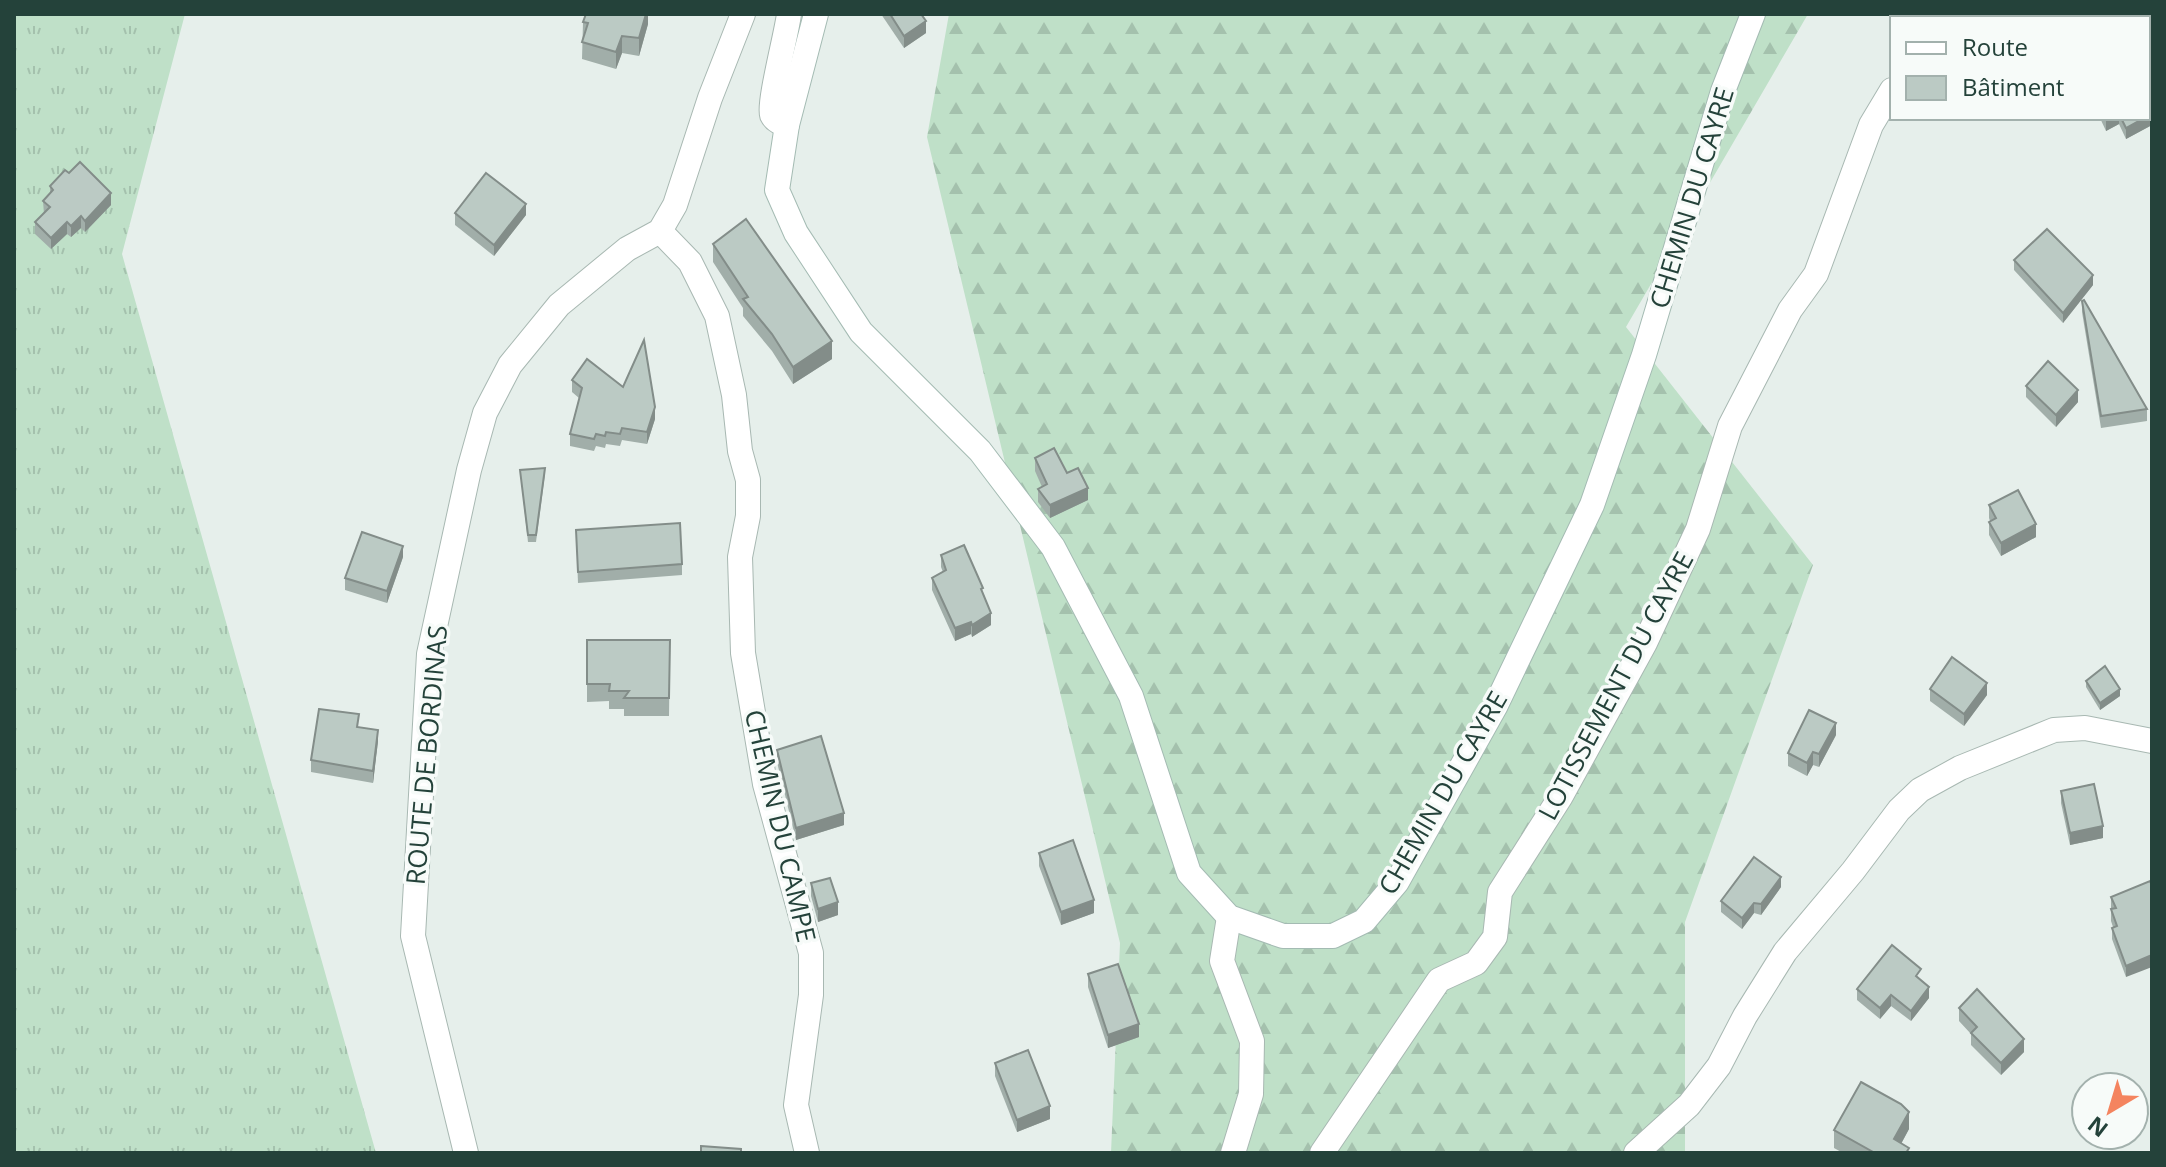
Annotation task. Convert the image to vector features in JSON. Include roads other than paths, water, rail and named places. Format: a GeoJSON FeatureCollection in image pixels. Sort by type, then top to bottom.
{"type":"FeatureCollection","features":[{"type":"Feature","properties":{"kind":"street"},"geometry":{"type":"LineString","coordinates":[[660,231],[675,205],[710,98],[743,14]]}},
{"type":"Feature","properties":{"kind":"street"},"geometry":{"type":"LineString","coordinates":[[787,125],[777,122],[771,113],[771,100],[789,14]]}},
{"type":"Feature","properties":{"kind":"street","name":"CHEMIN DU CAYRE"},"geometry":{"type":"LineString","coordinates":[[816,14],[787,125],[777,190],[796,233],[861,332],[980,451],[1053,547],[1131,696],[1189,873],[1229,917],[1283,936],[1333,936],[1364,921],[1397,882],[1495,707],[1592,505],[1644,355],[1723,91],[1753,14]]}},
{"type":"Feature","properties":{"kind":"street","name":"LOTISSEMENT DU CAYRE"},"geometry":{"type":"LineString","coordinates":[[1322,1153],[1439,980],[1476,963],[1495,937],[1500,892],[1561,796],[1645,643],[1698,529],[1730,426],[1790,310],[1816,274],[1871,125],[1890,93]]}},
{"type":"Feature","properties":{"kind":"street","name":"ROUTE DE BORDINAS"},"geometry":{"type":"LineString","coordinates":[[466,1153],[413,936],[429,654],[469,470],[485,413],[510,365],[559,305],[627,249],[660,231]]}},
{"type":"Feature","properties":{"kind":"street","name":"CHEMIN DU CAMPE"},"geometry":{"type":"LineString","coordinates":[[660,231],[690,262],[717,316],[734,395],[740,451],[748,480],[748,516],[740,557],[743,653],[765,784],[811,953],[811,995],[796,1105],[807,1153]]}},
{"type":"Feature","properties":{"kind":"street"},"geometry":{"type":"LineString","coordinates":[[1636,1153],[1697,1096],[1719,1066],[1745,1016],[1785,952],[1899,810],[1920,790],[1960,768],[2054,730],[2085,728],[2152,741]]}},
{"type":"Feature","properties":{"kind":"street"},"geometry":{"type":"LineString","coordinates":[[1229,917],[1222,961],[1252,1041],[1251,1094],[1233,1153]]}}]}
